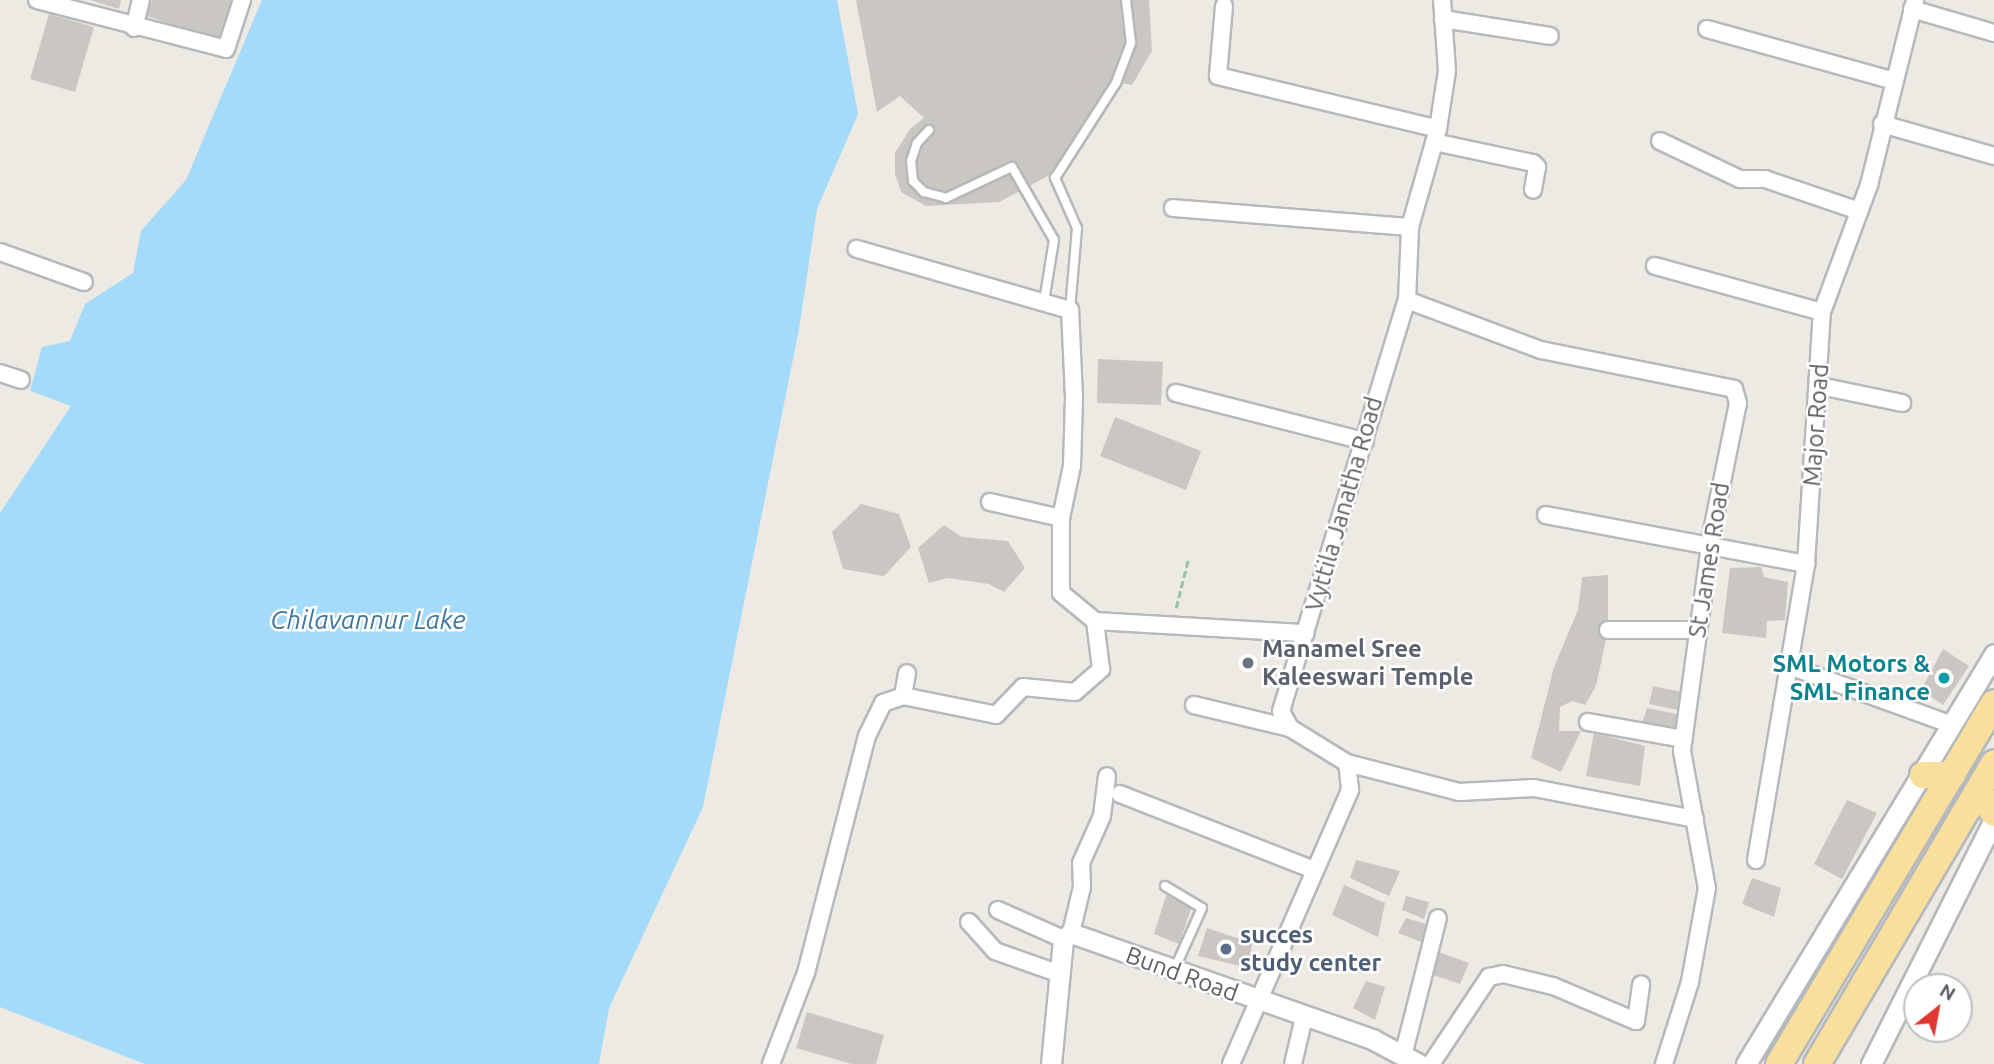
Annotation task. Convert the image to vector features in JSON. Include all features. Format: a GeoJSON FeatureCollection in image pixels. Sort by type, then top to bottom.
{"type":"FeatureCollection","features":[{"type":"Feature","properties":{"kind":"highway"},"geometry":{"type":"LineString","coordinates":[[1779,1064],[1994,703]]}},
{"type":"Feature","properties":{"kind":"highway"},"geometry":{"type":"LineString","coordinates":[[1817,1064],[1994,764]]}},
{"type":"Feature","properties":{"kind":"highway"},"geometry":{"type":"LineString","coordinates":[[1923,775],[1952,775]]}},
{"type":"Feature","properties":{"kind":"highway"},"geometry":{"type":"LineString","coordinates":[[1978,790],[1994,813]]}},
{"type":"Feature","properties":{"kind":"street"},"geometry":{"type":"LineString","coordinates":[[37,0],[134,28],[226,49],[242,0]]}},
{"type":"Feature","properties":{"kind":"street"},"geometry":{"type":"LineString","coordinates":[[134,28],[141,0]]}},
{"type":"Feature","properties":{"kind":"street","name":"Vyttila Janatha Road"},"geometry":{"type":"LineString","coordinates":[[1290,728],[1281,711],[1407,300],[1410,227],[1436,136],[1447,71],[1442,0]]}},
{"type":"Feature","properties":{"kind":"street"},"geometry":{"type":"LineString","coordinates":[[1913,4],[1994,33]]}},
{"type":"Feature","properties":{"kind":"street","name":"Major Road"},"geometry":{"type":"LineString","coordinates":[[1756,860],[1792,667],[1806,564],[1820,386],[1822,312],[1859,211],[1891,80],[1913,4]]}},
{"type":"Feature","properties":{"kind":"street"},"geometry":{"type":"LineString","coordinates":[[1224,6],[1218,76],[1533,163],[1533,190]]}},
{"type":"Feature","properties":{"kind":"street"},"geometry":{"type":"LineString","coordinates":[[1443,19],[1550,36]]}},
{"type":"Feature","properties":{"kind":"street"},"geometry":{"type":"LineString","coordinates":[[1707,29],[1891,80]]}},
{"type":"Feature","properties":{"kind":"street"},"geometry":{"type":"LineString","coordinates":[[1882,124],[1994,156]]}},
{"type":"Feature","properties":{"kind":"street"},"geometry":{"type":"LineString","coordinates":[[1660,141],[1740,179],[1765,179],[1859,211]]}},
{"type":"Feature","properties":{"kind":"street"},"geometry":{"type":"LineString","coordinates":[[1173,208],[1410,227]]}},
{"type":"Feature","properties":{"kind":"street"},"geometry":{"type":"LineString","coordinates":[[857,249],[1070,310],[1075,329],[1072,466],[1061,518],[1061,593],[1095,621],[1306,633]]}},
{"type":"Feature","properties":{"kind":"street"},"geometry":{"type":"LineString","coordinates":[[0,252],[84,282]]}},
{"type":"Feature","properties":{"kind":"street"},"geometry":{"type":"LineString","coordinates":[[1655,266],[1822,312]]}},
{"type":"Feature","properties":{"kind":"street","name":"St James Road"},"geometry":{"type":"LineString","coordinates":[[1407,300],[1541,350],[1734,389],[1738,403],[1710,544],[1683,739],[1707,888],[1690,982],[1664,1064]]}},
{"type":"Feature","properties":{"kind":"street"},"geometry":{"type":"LineString","coordinates":[[0,373],[21,380]]}},
{"type":"Feature","properties":{"kind":"street"},"geometry":{"type":"LineString","coordinates":[[1820,386],[1902,403]]}},
{"type":"Feature","properties":{"kind":"street"},"geometry":{"type":"LineString","coordinates":[[1176,393],[1365,441]]}},
{"type":"Feature","properties":{"kind":"street"},"geometry":{"type":"LineString","coordinates":[[990,502],[1061,518]]}},
{"type":"Feature","properties":{"kind":"street"},"geometry":{"type":"LineString","coordinates":[[1546,515],[1806,564]]}},
{"type":"Feature","properties":{"kind":"street"},"geometry":{"type":"LineString","coordinates":[[771,1064],[806,973],[867,736],[883,703],[903,696],[996,715],[1023,687],[1075,692],[1101,668],[1095,621]]}},
{"type":"Feature","properties":{"kind":"street"},"geometry":{"type":"LineString","coordinates":[[1608,630],[1698,630]]}},
{"type":"Feature","properties":{"kind":"street"},"geometry":{"type":"LineString","coordinates":[[1746,1064],[1994,654]]}},
{"type":"Feature","properties":{"kind":"street"},"geometry":{"type":"LineString","coordinates":[[1792,667],[1952,725]]}},
{"type":"Feature","properties":{"kind":"street"},"geometry":{"type":"LineString","coordinates":[[903,696],[907,673]]}},
{"type":"Feature","properties":{"kind":"street"},"geometry":{"type":"LineString","coordinates":[[1194,705],[1290,728],[1347,763],[1459,793],[1534,788],[1695,819]]}},
{"type":"Feature","properties":{"kind":"street"},"geometry":{"type":"LineString","coordinates":[[1588,723],[1683,739]]}},
{"type":"Feature","properties":{"kind":"street"},"geometry":{"type":"LineString","coordinates":[[1231,1064],[1350,790],[1347,763]]}},
{"type":"Feature","properties":{"kind":"street"},"geometry":{"type":"LineString","coordinates":[[1051,1064],[1060,974],[1067,936],[1082,887],[1081,863],[1102,816],[1107,776]]}},
{"type":"Feature","properties":{"kind":"street"},"geometry":{"type":"LineString","coordinates":[[1120,794],[1314,870]]}},
{"type":"Feature","properties":{"kind":"street"},"geometry":{"type":"LineString","coordinates":[[1871,1064],[1994,819]]}},
{"type":"Feature","properties":{"kind":"street"},"geometry":{"type":"LineString","coordinates":[[998,910],[1067,936]]}},
{"type":"Feature","properties":{"kind":"street"},"geometry":{"type":"LineString","coordinates":[[1402,1059],[1438,918]]}},
{"type":"Feature","properties":{"kind":"street"},"geometry":{"type":"LineString","coordinates":[[969,922],[995,951],[1060,974]]}},
{"type":"Feature","properties":{"kind":"street","name":"Bund Road"},"geometry":{"type":"LineString","coordinates":[[1067,936],[1304,1017],[1402,1059]]}},
{"type":"Feature","properties":{"kind":"street"},"geometry":{"type":"LineString","coordinates":[[1431,1064],[1489,977],[1503,974],[1553,986],[1636,1021],[1641,985]]}},
{"type":"Feature","properties":{"kind":"street"},"geometry":{"type":"LineString","coordinates":[[1293,1064],[1304,1017]]}},
{"type":"Feature","properties":{"kind":"lane"},"geometry":{"type":"LineString","coordinates":[[1070,310],[1077,229],[1055,178],[1116,83],[1131,43],[1126,0]]}},
{"type":"Feature","properties":{"kind":"lane"},"geometry":{"type":"LineString","coordinates":[[929,130],[917,143],[911,162],[913,181],[924,192],[946,198],[1012,167],[1054,240],[1044,302]]}},
{"type":"Feature","properties":{"kind":"lane"},"geometry":{"type":"LineString","coordinates":[[1165,886],[1202,908],[1174,971]]}},
{"type":"Feature","properties":{"kind":"path"},"geometry":{"type":"LineString","coordinates":[[1172,625],[1188,560]]}},
{"type":"Feature","properties":{"kind":"water","name":"Chilavannur Lake"},"geometry":{"type":"Polygon","coordinates":[[[262,0],[837,0],[858,114],[817,209],[799,329],[703,807],[609,1008],[599,1064],[145,1064],[0,1007],[0,513],[71,406],[30,391],[42,347],[70,341],[85,304],[133,273],[141,231],[186,180],[262,0]]]}},
{"type":"Feature","properties":{"kind":"building"},"geometry":{"type":"Polygon","coordinates":[[[90,0],[121,0],[119,9],[90,0]]]}},
{"type":"Feature","properties":{"kind":"building"},"geometry":{"type":"Polygon","coordinates":[[[152,0],[236,0],[222,41],[147,16],[152,0]]]}},
{"type":"Feature","properties":{"kind":"building"},"geometry":{"type":"Polygon","coordinates":[[[856,0],[1149,0],[1152,51],[1132,85],[1112,82],[1048,176],[999,202],[926,206],[901,192],[895,174],[895,153],[910,129],[924,118],[900,96],[877,112],[856,0]]]}},
{"type":"Feature","properties":{"kind":"building"},"geometry":{"type":"Polygon","coordinates":[[[49,14],[94,27],[75,92],[30,79],[49,14]]]}},
{"type":"Feature","properties":{"kind":"building"},"geometry":{"type":"Polygon","coordinates":[[[1098,359],[1163,362],[1161,405],[1097,403],[1098,359]]]}},
{"type":"Feature","properties":{"kind":"building"},"geometry":{"type":"Polygon","coordinates":[[[1115,417],[1201,451],[1186,490],[1100,456],[1115,417]]]}},
{"type":"Feature","properties":{"kind":"building"},"geometry":{"type":"Polygon","coordinates":[[[861,504],[899,514],[911,547],[884,576],[843,569],[832,532],[861,504]]]}},
{"type":"Feature","properties":{"kind":"building"},"geometry":{"type":"Polygon","coordinates":[[[944,525],[962,537],[1008,541],[1025,568],[1004,592],[989,584],[948,578],[929,583],[918,548],[944,525]]]}},
{"type":"Feature","properties":{"kind":"building"},"geometry":{"type":"Polygon","coordinates":[[[1761,567],[1764,577],[1788,582],[1785,620],[1767,621],[1766,638],[1722,633],[1730,568],[1761,567]]]}},
{"type":"Feature","properties":{"kind":"building"},"geometry":{"type":"Polygon","coordinates":[[[1608,575],[1608,630],[1596,686],[1585,705],[1572,701],[1560,707],[1559,731],[1581,731],[1561,772],[1531,758],[1554,667],[1578,610],[1582,577],[1608,575]]]}},
{"type":"Feature","properties":{"kind":"building","name":"SML Motors & SML Finance"},"geometry":{"type":"Polygon","coordinates":[[[1943,649],[1969,666],[1943,705],[1921,690],[1943,649]]]}},
{"type":"Feature","properties":{"kind":"building"},"geometry":{"type":"Polygon","coordinates":[[[1653,686],[1682,692],[1678,710],[1649,704],[1653,686]]]}},
{"type":"Feature","properties":{"kind":"building"},"geometry":{"type":"Polygon","coordinates":[[[1647,708],[1677,714],[1674,732],[1641,727],[1647,708]]]}},
{"type":"Feature","properties":{"kind":"building"},"geometry":{"type":"Polygon","coordinates":[[[1594,733],[1645,746],[1640,786],[1586,776],[1594,733]]]}},
{"type":"Feature","properties":{"kind":"building"},"geometry":{"type":"Polygon","coordinates":[[[1847,800],[1877,813],[1842,879],[1814,864],[1847,800]]]}},
{"type":"Feature","properties":{"kind":"building"},"geometry":{"type":"Polygon","coordinates":[[[1356,860],[1400,871],[1389,896],[1350,878],[1356,860]]]}},
{"type":"Feature","properties":{"kind":"building"},"geometry":{"type":"Polygon","coordinates":[[[1752,878],[1781,888],[1774,917],[1742,904],[1752,878]]]}},
{"type":"Feature","properties":{"kind":"building"},"geometry":{"type":"Polygon","coordinates":[[[1344,885],[1385,903],[1378,937],[1332,915],[1344,885]]]}},
{"type":"Feature","properties":{"kind":"building"},"geometry":{"type":"Polygon","coordinates":[[[1167,893],[1193,903],[1179,944],[1154,934],[1167,893]]]}},
{"type":"Feature","properties":{"kind":"building"},"geometry":{"type":"Polygon","coordinates":[[[1406,896],[1429,902],[1424,919],[1402,910],[1406,896]]]}},
{"type":"Feature","properties":{"kind":"building"},"geometry":{"type":"Polygon","coordinates":[[[1406,918],[1429,925],[1424,943],[1398,933],[1406,918]]]}},
{"type":"Feature","properties":{"kind":"building","name":"succes study center"},"geometry":{"type":"Polygon","coordinates":[[[1207,928],[1252,943],[1249,968],[1198,956],[1207,928]]]}},
{"type":"Feature","properties":{"kind":"building"},"geometry":{"type":"Polygon","coordinates":[[[1439,952],[1469,963],[1460,984],[1433,975],[1439,952]]]}},
{"type":"Feature","properties":{"kind":"building"},"geometry":{"type":"Polygon","coordinates":[[[1366,981],[1385,987],[1375,1020],[1353,1008],[1366,981]]]}},
{"type":"Feature","properties":{"kind":"building"},"geometry":{"type":"Polygon","coordinates":[[[807,1012],[884,1035],[876,1064],[852,1064],[796,1048],[807,1012]]]}},
{"type":"Feature","properties":{"kind":"place","name":"Manamel Sree Kaleeswari Temple"},"geometry":{"type":"Point","coordinates":[1248,663]}},
{"type":"Feature","properties":{"kind":"place","name":"SML Motors & SML Finance"},"geometry":{"type":"Point","coordinates":[1944,678]}},
{"type":"Feature","properties":{"kind":"place","name":"succes study center"},"geometry":{"type":"Point","coordinates":[1226,949]}}]}
